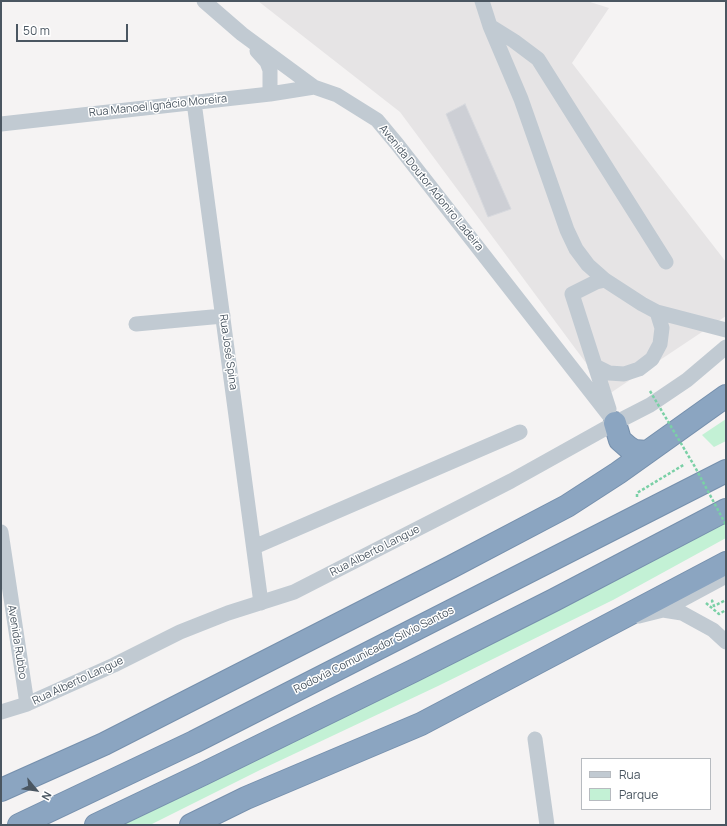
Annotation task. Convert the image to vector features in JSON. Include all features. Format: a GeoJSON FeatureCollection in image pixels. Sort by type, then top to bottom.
{"type":"FeatureCollection","features":[{"type":"Feature","properties":{"kind":"highway"},"geometry":{"type":"LineString","coordinates":[[1,790],[104,744],[457,564],[567,506],[618,473],[726,396]]}},
{"type":"Feature","properties":{"kind":"highway"},"geometry":{"type":"LineString","coordinates":[[613,420],[620,440],[628,448],[634,451],[647,452]]}},
{"type":"Feature","properties":{"kind":"highway","name":"Rodovia Comunicador Silvio Santos"},"geometry":{"type":"LineString","coordinates":[[19,825],[194,742],[726,471]]}},
{"type":"Feature","properties":{"kind":"highway"},"geometry":{"type":"LineString","coordinates":[[96,825],[413,671],[554,600],[726,510]]}},
{"type":"Feature","properties":{"kind":"highway"},"geometry":{"type":"LineString","coordinates":[[191,825],[246,798],[421,724],[726,563]]}},
{"type":"Feature","properties":{"kind":"street","name":"Avenida Doutor Adoniro Ladeira"},"geometry":{"type":"LineString","coordinates":[[204,1],[242,34],[314,87],[337,94],[377,120],[613,420]]}},
{"type":"Feature","properties":{"kind":"street"},"geometry":{"type":"LineString","coordinates":[[482,1],[490,26],[521,99],[567,230],[576,249],[588,265],[605,280],[630,297],[657,312],[726,330]]}},
{"type":"Feature","properties":{"kind":"street"},"geometry":{"type":"LineString","coordinates":[[490,26],[514,41],[538,59],[666,262]]}},
{"type":"Feature","properties":{"kind":"street"},"geometry":{"type":"LineString","coordinates":[[242,34],[267,62],[270,74],[270,94]]}},
{"type":"Feature","properties":{"kind":"street","name":"Rua Manoel Ignácio Moreira"},"geometry":{"type":"LineString","coordinates":[[1,124],[270,94],[314,87]]}},
{"type":"Feature","properties":{"kind":"street","name":"Rua José Spina"},"geometry":{"type":"LineString","coordinates":[[194,102],[261,603]]}},
{"type":"Feature","properties":{"kind":"street"},"geometry":{"type":"LineString","coordinates":[[168,105],[197,122]]}},
{"type":"Feature","properties":{"kind":"street"},"geometry":{"type":"LineString","coordinates":[[605,280],[596,282],[572,294],[613,420]]}},
{"type":"Feature","properties":{"kind":"street"},"geometry":{"type":"LineString","coordinates":[[595,366],[609,373],[624,374],[639,369],[652,359],[661,339],[662,328],[657,312]]}},
{"type":"Feature","properties":{"kind":"street"},"geometry":{"type":"LineString","coordinates":[[136,324],[223,316]]}},
{"type":"Feature","properties":{"kind":"street","name":"Rua Alberto Langue"},"geometry":{"type":"LineString","coordinates":[[1,712],[27,704],[114,665],[180,632],[228,613],[294,592],[504,485],[613,420],[650,405],[687,380],[726,347]]}},
{"type":"Feature","properties":{"kind":"street"},"geometry":{"type":"LineString","coordinates":[[254,547],[520,432]]}},
{"type":"Feature","properties":{"kind":"street","name":"Avenida Rubbo"},"geometry":{"type":"LineString","coordinates":[[1,532],[27,704]]}},
{"type":"Feature","properties":{"kind":"street"},"geometry":{"type":"LineString","coordinates":[[595,632],[643,614],[664,610],[726,576]]}},
{"type":"Feature","properties":{"kind":"street"},"geometry":{"type":"LineString","coordinates":[[664,610],[682,613],[696,620],[713,630],[726,642]]}},
{"type":"Feature","properties":{"kind":"street"},"geometry":{"type":"LineString","coordinates":[[535,739],[547,825]]}},
{"type":"Feature","properties":{"kind":"path"},"geometry":{"type":"LineString","coordinates":[[650,391],[695,467],[726,526]]}},
{"type":"Feature","properties":{"kind":"path"},"geometry":{"type":"LineString","coordinates":[[716,599],[712,601],[714,606],[726,600]]}},
{"type":"Feature","properties":{"kind":"path"},"geometry":{"type":"LineString","coordinates":[[719,614],[726,610]]}},
{"type":"Feature","properties":{"kind":"shaded area"},"geometry":{"type":"Polygon","coordinates":[[[258,1],[587,1],[609,8],[572,63],[726,262],[726,316],[609,394],[400,112],[258,1]]]}},
{"type":"Feature","properties":{"kind":"green space"},"geometry":{"type":"Polygon","coordinates":[[[726,419],[726,441],[714,447],[702,435],[726,419]]]}},
{"type":"Feature","properties":{"kind":"green space"},"geometry":{"type":"Polygon","coordinates":[[[726,517],[726,538],[613,600],[438,686],[260,770],[150,825],[119,825],[726,517]]]}},
{"type":"Feature","properties":{"kind":"building"},"geometry":{"type":"Polygon","coordinates":[[[465,104],[511,209],[488,217],[446,114],[465,104]]]}}]}
